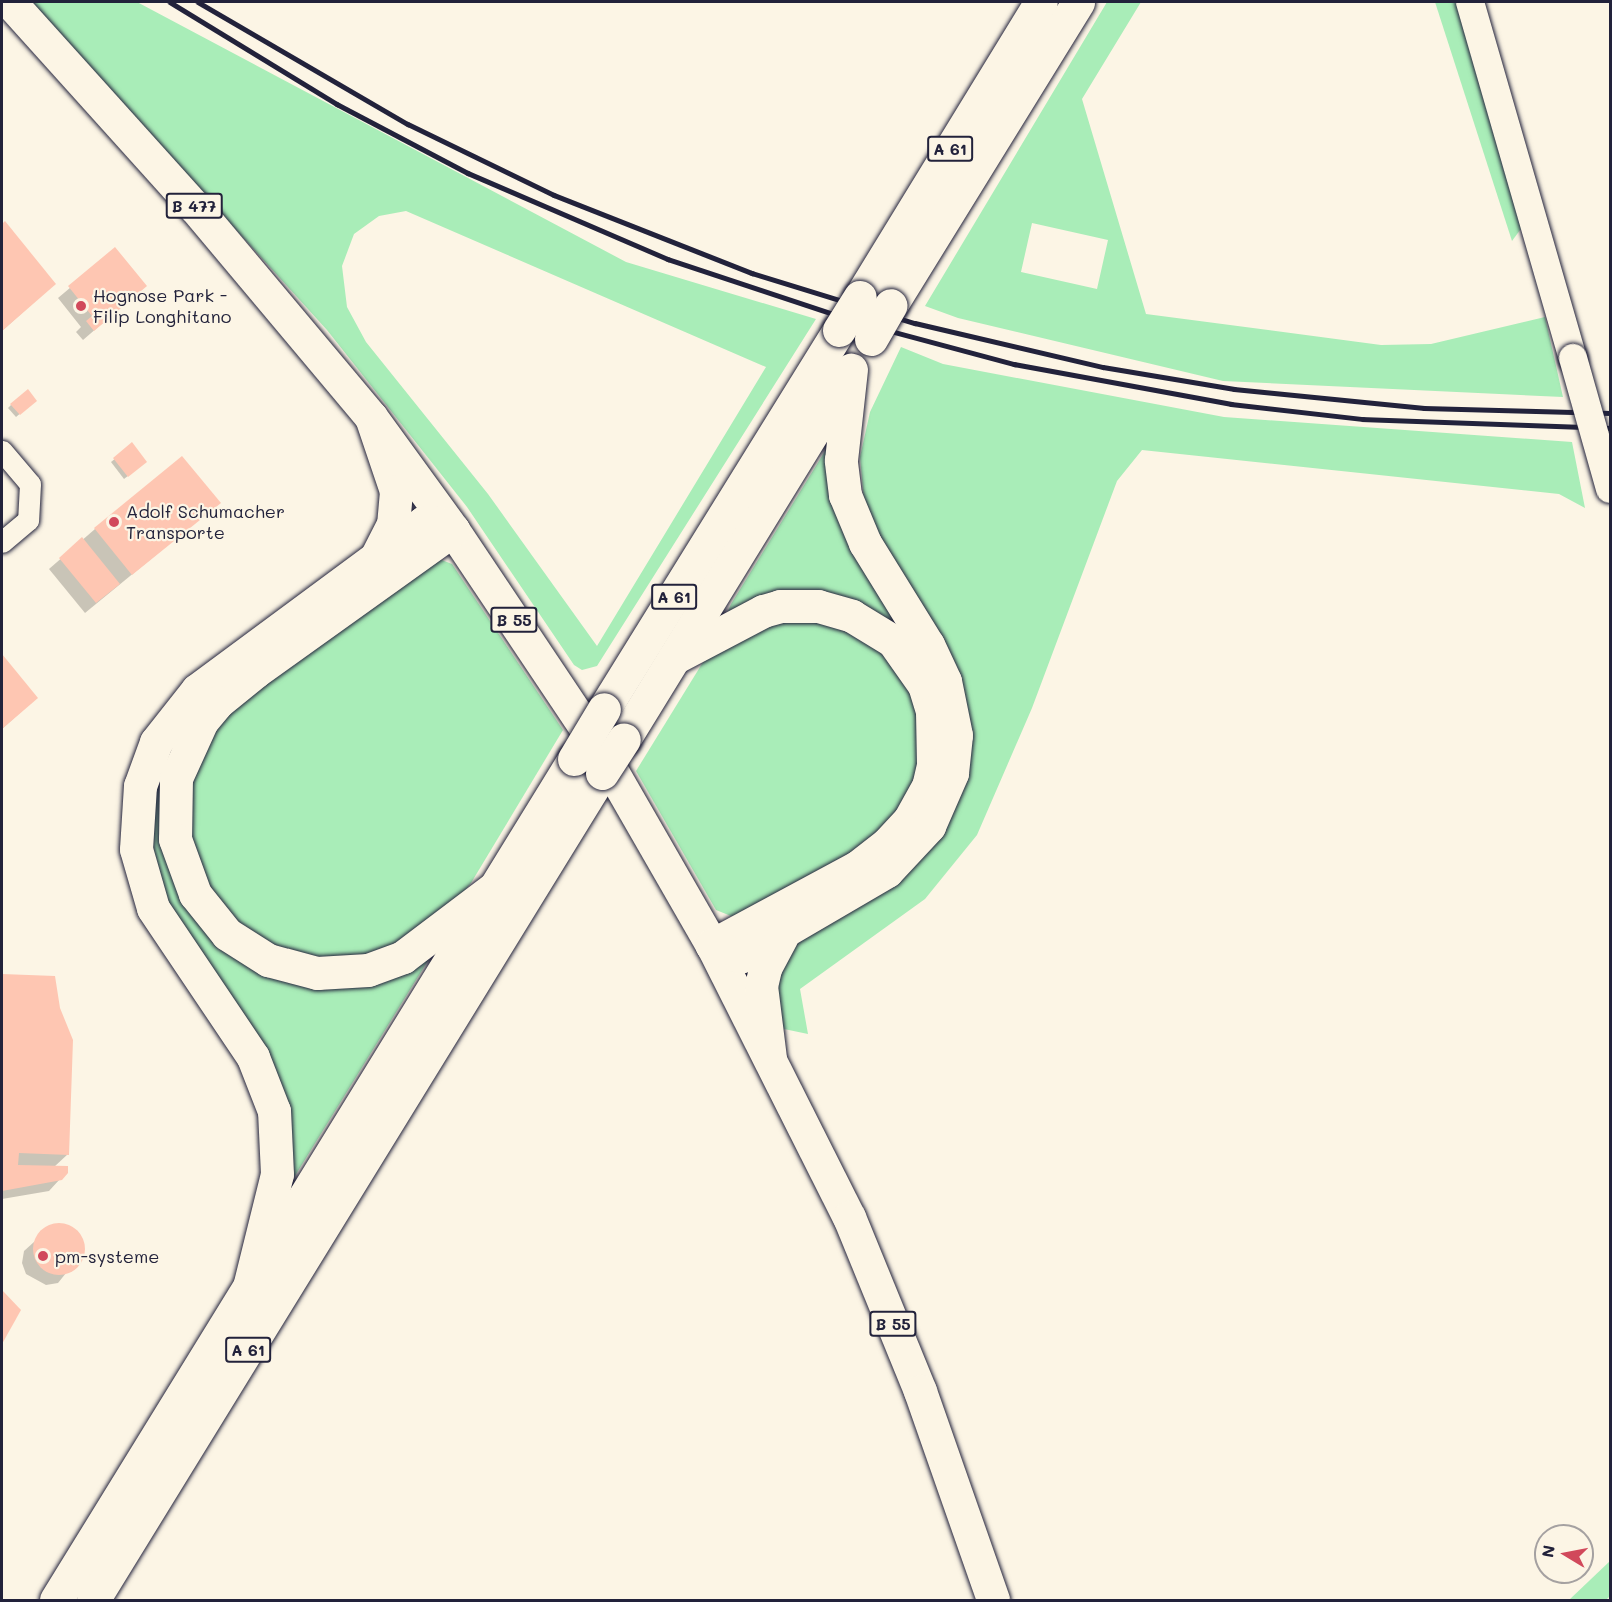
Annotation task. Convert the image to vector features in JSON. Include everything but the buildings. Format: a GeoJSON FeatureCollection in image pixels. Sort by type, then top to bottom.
{"type":"FeatureCollection","features":[{"type":"Feature","properties":{"kind":"main road","name":"B 477"},"geometry":{"type":"LineString","coordinates":[[10,2],[194,206],[371,417],[453,530]]}},
{"type":"Feature","properties":{"kind":"main road","name":"A 61"},"geometry":{"type":"LineString","coordinates":[[56,1600],[1041,2]]}},
{"type":"Feature","properties":{"kind":"main road","name":"A 61"},"geometry":{"type":"LineString","coordinates":[[93,1600],[1078,2]]}},
{"type":"Feature","properties":{"kind":"main road"},"geometry":{"type":"LineString","coordinates":[[712,945],[740,957],[782,936],[867,885],[906,854],[939,811],[955,754],[954,716],[945,681],[928,645],[861,536],[845,495],[841,460],[851,370]]}},
{"type":"Feature","properties":{"kind":"main road"},"geometry":{"type":"LineString","coordinates":[[371,417],[396,491],[393,524],[378,554]]}},
{"type":"Feature","properties":{"kind":"main road"},"geometry":{"type":"LineString","coordinates":[[249,1287],[277,1174],[274,1111],[253,1057],[153,908],[136,849],[140,786],[156,742],[197,690],[424,522],[435,522],[453,530],[218,702],[192,736],[179,769],[173,798],[175,839],[195,894],[227,934],[268,960],[317,973],[368,970],[402,957],[494,888]]}},
{"type":"Feature","properties":{"kind":"main road","name":"B 55"},"geometry":{"type":"LineString","coordinates":[[453,530],[598,747],[712,945],[770,1058],[853,1228],[920,1391],[993,1600]]}},
{"type":"Feature","properties":{"kind":"main road"},"geometry":{"type":"LineString","coordinates":[[674,658],[763,610],[797,605],[835,610],[874,628],[904,653],[924,685],[934,728],[933,765],[927,786],[910,819],[888,843],[857,867],[712,945]]}},
{"type":"Feature","properties":{"kind":"main road"},"geometry":{"type":"LineString","coordinates":[[770,1058],[761,986],[765,968],[782,936]]}},
{"type":"Feature","properties":{"kind":"street"},"geometry":{"type":"LineString","coordinates":[[1470,2],[1611,489]]}},
{"type":"Feature","properties":{"kind":"street"},"geometry":{"type":"LineString","coordinates":[[2,451],[30,484],[28,520],[2,542]]}},
{"type":"Feature","properties":{"kind":"green space"},"geometry":{"type":"Polygon","coordinates":[[[29,2],[137,2],[626,262],[816,319],[597,666],[582,670],[574,665],[467,507],[327,330],[29,2]],[[406,211],[379,216],[354,234],[342,266],[347,307],[366,342],[488,494],[597,646],[766,367],[406,211]]]}},
{"type":"Feature","properties":{"kind":"green space"},"geometry":{"type":"Polygon","coordinates":[[[1107,2],[1141,2],[1082,99],[1146,314],[1381,345],[1431,344],[1545,317],[1563,397],[1223,381],[958,318],[925,306],[1107,2]],[[1032,223],[1021,272],[1097,289],[1108,240],[1032,223]]]}},
{"type":"Feature","properties":{"kind":"green space"},"geometry":{"type":"Polygon","coordinates":[[[1435,2],[1456,2],[1523,226],[1512,241],[1435,2]]]}},
{"type":"Feature","properties":{"kind":"green space"},"geometry":{"type":"Polygon","coordinates":[[[901,347],[943,364],[1224,417],[1572,442],[1585,508],[1559,494],[1142,450],[1117,481],[1032,708],[977,835],[925,899],[800,989],[808,1034],[784,1029],[775,1007],[779,953],[945,814],[887,552],[864,501],[860,457],[870,412],[901,347]]]}},
{"type":"Feature","properties":{"kind":"green space"},"geometry":{"type":"Polygon","coordinates":[[[838,430],[949,730],[862,872],[942,736],[876,620],[724,621],[731,604],[838,430]]]}},
{"type":"Feature","properties":{"kind":"green space"},"geometry":{"type":"Polygon","coordinates":[[[439,559],[452,564],[563,730],[471,883],[445,915],[381,957],[295,958],[234,927],[192,861],[189,782],[222,712],[439,559]]]}},
{"type":"Feature","properties":{"kind":"green space"},"geometry":{"type":"Polygon","coordinates":[[[780,614],[857,624],[918,696],[922,775],[876,844],[736,918],[716,910],[636,771],[708,654],[780,614]]]}},
{"type":"Feature","properties":{"kind":"green space"},"geometry":{"type":"Polygon","coordinates":[[[252,661],[165,796],[246,961],[434,951],[285,1192],[281,1112],[169,925],[143,850],[148,771],[252,661]]]}},
{"type":"Feature","properties":{"kind":"green space"},"geometry":{"type":"Polygon","coordinates":[[[1610,1561],[1610,1596],[1606,1600],[1569,1600],[1586,1584],[1594,1584],[1594,1576],[1610,1561]]]}},
{"type":"Feature","properties":{"kind":"railway"},"geometry":{"type":"LineString","coordinates":[[170,2],[337,104],[468,173],[668,259],[857,322],[1014,364],[1231,404],[1363,419],[1610,428]]}},
{"type":"Feature","properties":{"kind":"railway"},"geometry":{"type":"LineString","coordinates":[[198,2],[408,124],[554,195],[752,273],[915,323],[1103,367],[1234,389],[1424,408],[1610,413]]}},
{"type":"Feature","properties":{"kind":"place","name":"Hognose Park - Filip Longhitano"},"geometry":{"type":"Point","coordinates":[81,306]}},
{"type":"Feature","properties":{"kind":"place","name":"Adolf Schumacher Transporte"},"geometry":{"type":"Point","coordinates":[114,522]}},
{"type":"Feature","properties":{"kind":"place","name":"pm-systeme"},"geometry":{"type":"Point","coordinates":[43,1256]}}]}
